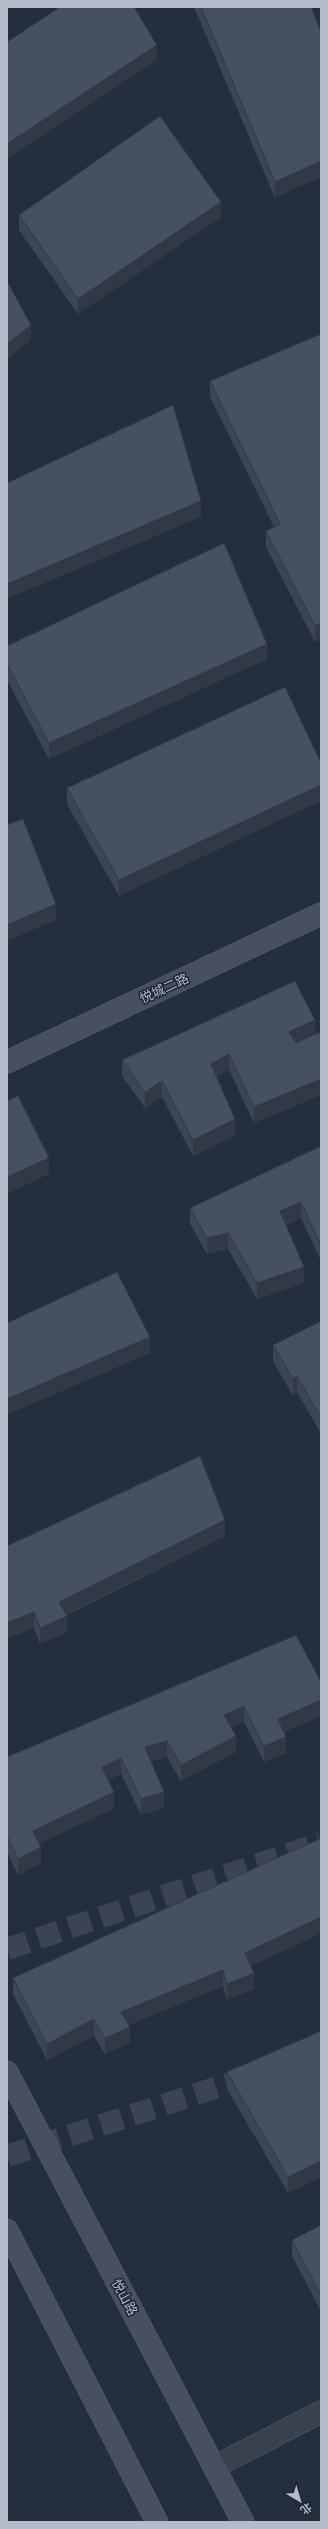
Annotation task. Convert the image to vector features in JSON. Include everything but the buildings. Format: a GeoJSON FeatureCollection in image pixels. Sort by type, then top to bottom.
{"type":"FeatureCollection","features":[{"type":"Feature","properties":{"kind":"main road","name":"悦城二路"},"geometry":{"type":"LineString","coordinates":[[7,1062],[321,914]]}},
{"type":"Feature","properties":{"kind":"main road","name":"悦山路"},"geometry":{"type":"LineString","coordinates":[[7,2072],[243,2522]]}},
{"type":"Feature","properties":{"kind":"main road"},"geometry":{"type":"LineString","coordinates":[[7,2230],[157,2522]]}},
{"type":"Feature","properties":{"kind":"street"},"geometry":{"type":"LineString","coordinates":[[214,2467],[321,2412]]}},
{"type":"Feature","properties":{"kind":"tunnel"},"geometry":{"type":"LineString","coordinates":[[7,1949],[321,1843]]}},
{"type":"Feature","properties":{"kind":"tunnel"},"geometry":{"type":"LineString","coordinates":[[7,2156],[255,2075]]}}]}
